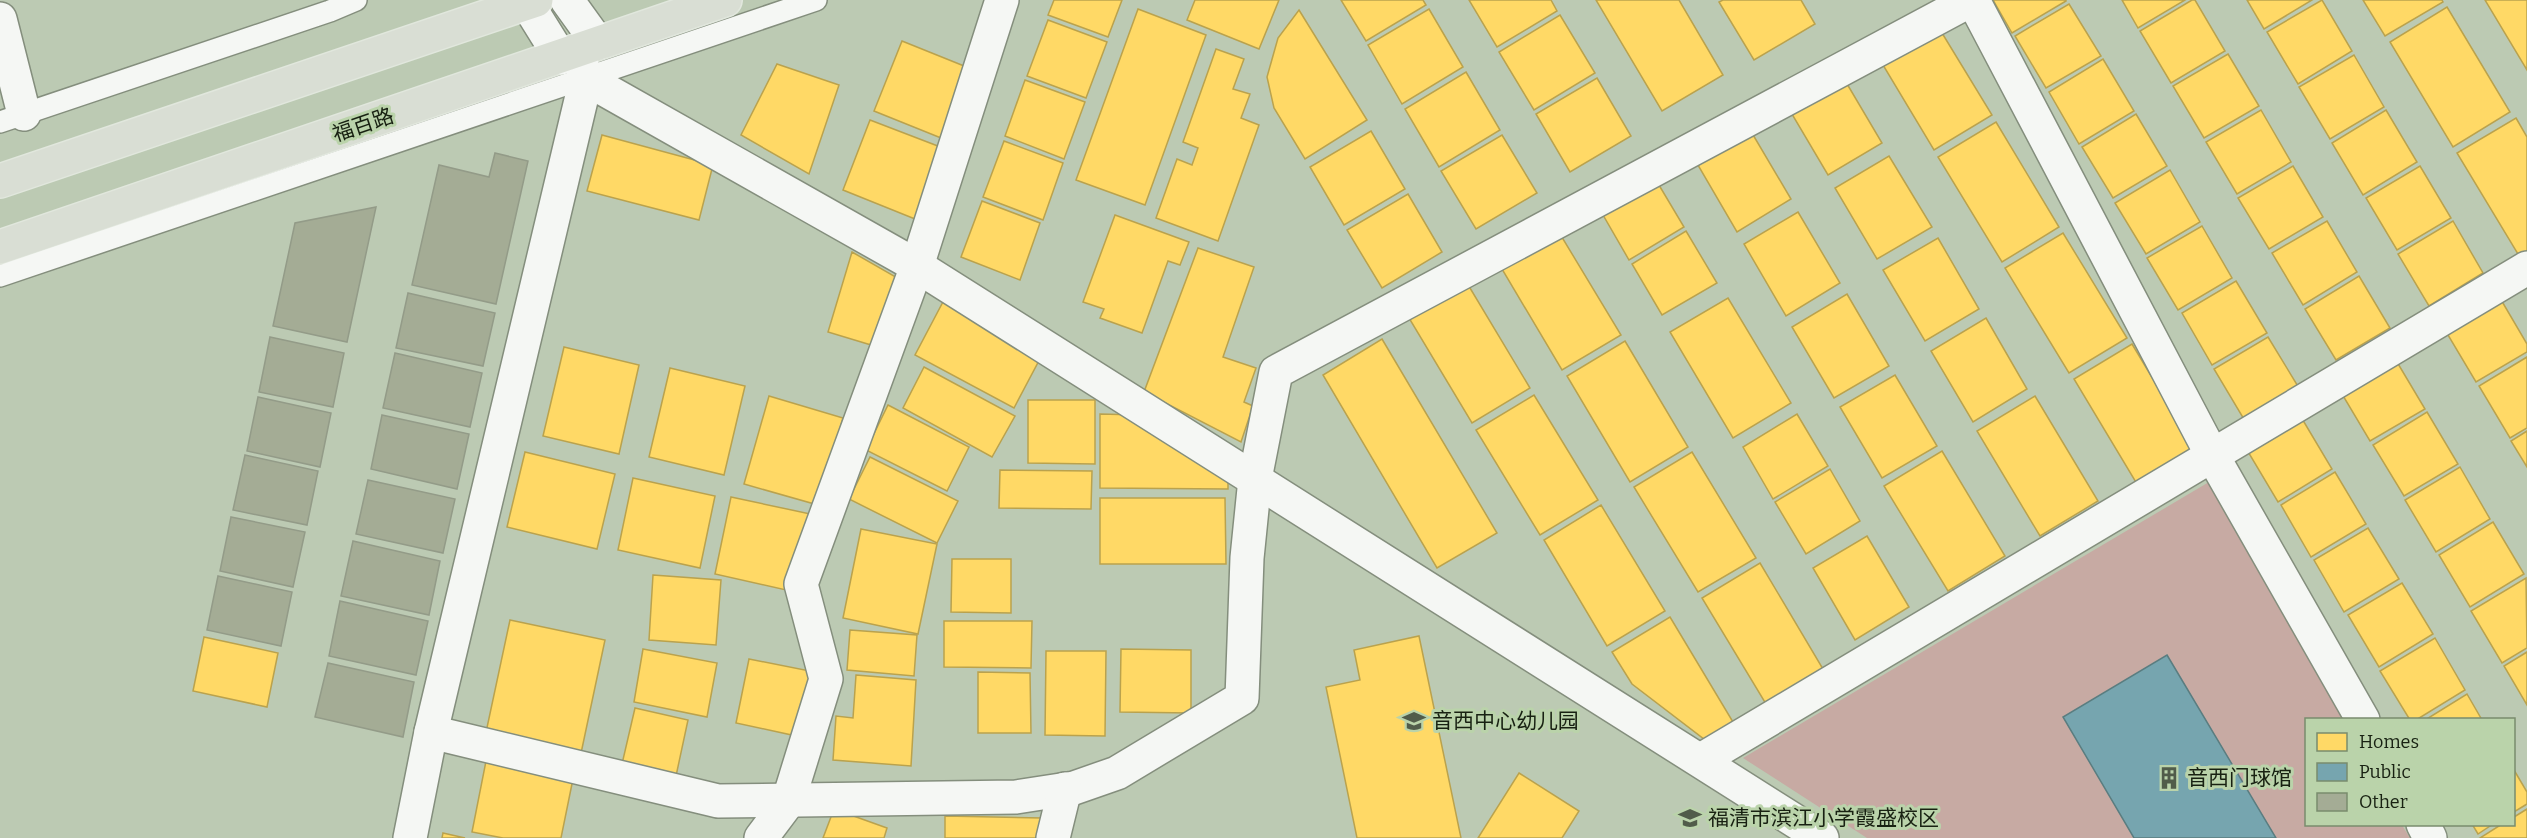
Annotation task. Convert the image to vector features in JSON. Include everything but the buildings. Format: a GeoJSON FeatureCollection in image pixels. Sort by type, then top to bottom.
{"type":"FeatureCollection","features":[{"type":"Feature","properties":{"kind":"main road","name":"福百路"},"geometry":{"type":"LineString","coordinates":[[0,247],[581,58],[725,0]]}},
{"type":"Feature","properties":{"kind":"main road"},"geometry":{"type":"LineString","coordinates":[[0,181],[530,1]]}},
{"type":"Feature","properties":{"kind":"street"},"geometry":{"type":"LineString","coordinates":[[410,838],[431,732],[581,58],[567,0]]}},
{"type":"Feature","properties":{"kind":"street"},"geometry":{"type":"LineString","coordinates":[[761,838],[788,802],[826,679],[801,584],[918,266],[1002,0]]}},
{"type":"Feature","properties":{"kind":"street"},"geometry":{"type":"LineString","coordinates":[[431,732],[718,801],[788,802],[1016,797],[1065,789],[1117,772],[1242,698],[1247,558],[1255,479],[1276,372],[1972,0],[2212,456],[2362,718]]}},
{"type":"Feature","properties":{"kind":"street"},"geometry":{"type":"LineString","coordinates":[[530,1],[581,58],[918,266],[1822,838]]}},
{"type":"Feature","properties":{"kind":"street"},"geometry":{"type":"LineString","coordinates":[[0,19],[12,118]]}},
{"type":"Feature","properties":{"kind":"street"},"geometry":{"type":"LineString","coordinates":[[1701,760],[2527,268]]}},
{"type":"Feature","properties":{"kind":"street"},"geometry":{"type":"LineString","coordinates":[[1053,838],[1065,789]]}},
{"type":"Feature","properties":{"kind":"lane"},"geometry":{"type":"LineString","coordinates":[[12,118],[330,11],[356,0]]}},
{"type":"Feature","properties":{"kind":"lane"},"geometry":{"type":"LineString","coordinates":[[0,276],[581,58],[816,0]]}},
{"type":"Feature","properties":{"kind":"shaded area"},"geometry":{"type":"Polygon","coordinates":[[[2209,482],[2342,718],[2305,718],[2305,826],[2403,826],[2410,838],[1867,838],[1743,758],[2209,482]]]}},
{"type":"Feature","properties":{"kind":"place","name":"音西中心幼儿园"},"geometry":{"type":"Point","coordinates":[1414,721]}},
{"type":"Feature","properties":{"kind":"place","name":"音西门球馆"},"geometry":{"type":"Point","coordinates":[2169,778]}},
{"type":"Feature","properties":{"kind":"place","name":"福清市滨江小学霞盛校区"},"geometry":{"type":"Point","coordinates":[1690,818]}}]}
